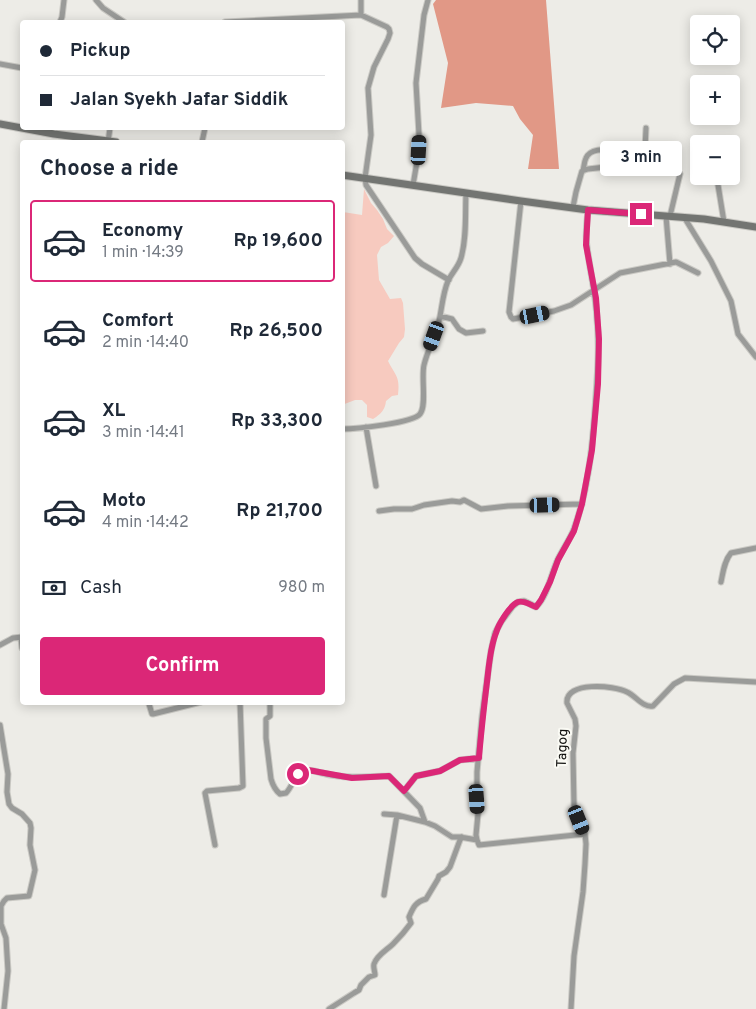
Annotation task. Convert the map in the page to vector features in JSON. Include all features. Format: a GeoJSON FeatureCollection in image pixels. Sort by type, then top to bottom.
{"type":"FeatureCollection","features":[{"type":"Feature","properties":{"kind":"main road"},"geometry":{"type":"LineString","coordinates":[[0,124],[20,127]]}},
{"type":"Feature","properties":{"kind":"main road"},"geometry":{"type":"LineString","coordinates":[[55,131],[102,140]]}},
{"type":"Feature","properties":{"kind":"main road"},"geometry":{"type":"LineString","coordinates":[[345,175],[588,210],[684,217],[756,227]]}},
{"type":"Feature","properties":{"kind":"street"},"geometry":{"type":"LineString","coordinates":[[61,20],[64,0]]}},
{"type":"Feature","properties":{"kind":"street"},"geometry":{"type":"LineString","coordinates":[[96,0],[103,8],[121,20]]}},
{"type":"Feature","properties":{"kind":"street"},"geometry":{"type":"LineString","coordinates":[[361,0],[361,14]]}},
{"type":"Feature","properties":{"kind":"street"},"geometry":{"type":"LineString","coordinates":[[413,185],[419,150],[416,83],[424,15],[428,0]]}},
{"type":"Feature","properties":{"kind":"street"},"geometry":{"type":"LineString","coordinates":[[259,20],[361,14],[387,27],[390,33],[368,84],[371,135],[365,178],[368,189],[416,258],[422,264],[448,280]]}},
{"type":"Feature","properties":{"kind":"street"},"geometry":{"type":"LineString","coordinates":[[0,64],[20,68]]}},
{"type":"Feature","properties":{"kind":"street"},"geometry":{"type":"LineString","coordinates":[[573,208],[586,156],[600,150],[613,152],[620,149],[645,149],[646,128]]}},
{"type":"Feature","properties":{"kind":"street"},"geometry":{"type":"LineString","coordinates":[[582,171],[606,167],[609,165],[613,152]]}},
{"type":"Feature","properties":{"kind":"street"},"geometry":{"type":"LineString","coordinates":[[670,264],[668,216],[680,174]]}},
{"type":"Feature","properties":{"kind":"street"},"geometry":{"type":"LineString","coordinates":[[718,185],[724,222]]}},
{"type":"Feature","properties":{"kind":"street"},"geometry":{"type":"LineString","coordinates":[[345,429],[394,423],[415,418],[422,412],[424,365],[440,316],[448,280],[459,265],[463,249],[466,193]]}},
{"type":"Feature","properties":{"kind":"street"},"geometry":{"type":"LineString","coordinates":[[521,201],[509,312],[511,317],[516,319],[561,309],[618,274],[650,266],[676,262],[698,273]]}},
{"type":"Feature","properties":{"kind":"street"},"geometry":{"type":"LineString","coordinates":[[585,834],[479,845],[476,835],[478,814],[477,782],[482,716],[495,633],[501,622],[518,602],[524,601],[534,607],[538,605],[550,582],[558,560],[574,531],[582,504],[592,450],[598,384],[599,339],[594,290],[586,245],[588,210]]}},
{"type":"Feature","properties":{"kind":"street"},"geometry":{"type":"LineString","coordinates":[[684,217],[712,261],[731,302],[738,334],[756,357]]}},
{"type":"Feature","properties":{"kind":"street"},"geometry":{"type":"LineString","coordinates":[[440,316],[451,319],[459,329],[466,333],[483,331]]}},
{"type":"Feature","properties":{"kind":"street"},"geometry":{"type":"LineString","coordinates":[[366,427],[376,486]]}},
{"type":"Feature","properties":{"kind":"street"},"geometry":{"type":"LineString","coordinates":[[379,511],[415,508],[463,500],[481,509],[508,506],[582,504]]}},
{"type":"Feature","properties":{"kind":"street"},"geometry":{"type":"LineString","coordinates":[[721,582],[729,555],[756,548]]}},
{"type":"Feature","properties":{"kind":"street"},"geometry":{"type":"LineString","coordinates":[[0,645],[20,638]]}},
{"type":"Feature","properties":{"kind":"street","name":"Tagog"},"geometry":{"type":"LineString","coordinates":[[571,1009],[574,956],[586,864],[586,844],[585,834],[574,805],[573,754],[576,726],[575,719],[566,700],[568,694],[585,687],[612,688],[626,691],[645,705],[651,707],[678,681],[685,678],[756,682]]}},
{"type":"Feature","properties":{"kind":"street"},"geometry":{"type":"LineString","coordinates":[[149,705],[153,714],[189,705]]}},
{"type":"Feature","properties":{"kind":"street"},"geometry":{"type":"LineString","coordinates":[[215,845],[205,793],[207,791],[243,786],[240,705]]}},
{"type":"Feature","properties":{"kind":"street"},"geometry":{"type":"LineString","coordinates":[[270,705],[270,716],[266,719],[266,738],[272,785],[275,790],[283,794],[286,793],[298,774],[308,770],[352,778],[389,776],[420,808],[425,822]]}},
{"type":"Feature","properties":{"kind":"street"},"geometry":{"type":"LineString","coordinates":[[0,725],[8,774],[7,792],[9,804],[22,814],[31,826],[30,846],[35,867],[35,874],[28,896],[7,898],[2,903],[1,930],[6,938],[8,971],[4,1009]]}},
{"type":"Feature","properties":{"kind":"street"},"geometry":{"type":"LineString","coordinates":[[404,791],[416,776],[440,771],[460,760],[479,758]]}},
{"type":"Feature","properties":{"kind":"street"},"geometry":{"type":"LineString","coordinates":[[384,814],[397,815],[425,822],[452,837],[477,840]]}},
{"type":"Feature","properties":{"kind":"street"},"geometry":{"type":"LineString","coordinates":[[384,895],[397,815]]}},
{"type":"Feature","properties":{"kind":"street"},"geometry":{"type":"LineString","coordinates":[[329,1009],[359,990],[369,977],[375,976],[374,965],[377,959],[411,923],[409,917],[414,906],[419,901],[426,899],[439,876],[450,867],[462,838]]}},
{"type":"Feature","properties":{"kind":"shaded area"},"geometry":{"type":"Polygon","coordinates":[[[436,0],[546,0],[559,169],[528,169],[533,135],[520,119],[513,106],[476,103],[441,108],[448,63],[433,4],[436,0]]]}},
{"type":"Feature","properties":{"kind":"shaded area"},"geometry":{"type":"Polygon","coordinates":[[[364,189],[371,203],[383,219],[387,229],[394,236],[381,247],[377,255],[379,280],[390,299],[401,298],[405,329],[404,337],[388,361],[398,380],[398,395],[392,396],[386,401],[385,407],[373,419],[367,417],[367,405],[362,400],[355,400],[345,404],[345,212],[362,215],[364,189]]]}},
{"type":"Feature","properties":{"kind":"route"},"geometry":{"type":"LineString","coordinates":[[298,774],[308,770],[352,778],[389,776],[404,791],[416,776],[440,771],[460,760],[479,758],[482,716],[495,633],[501,622],[518,602],[524,601],[534,607],[538,605],[550,582],[558,560],[574,531],[586,486],[595,427],[599,339],[596,298],[586,245],[588,210],[641,214]]}}]}
